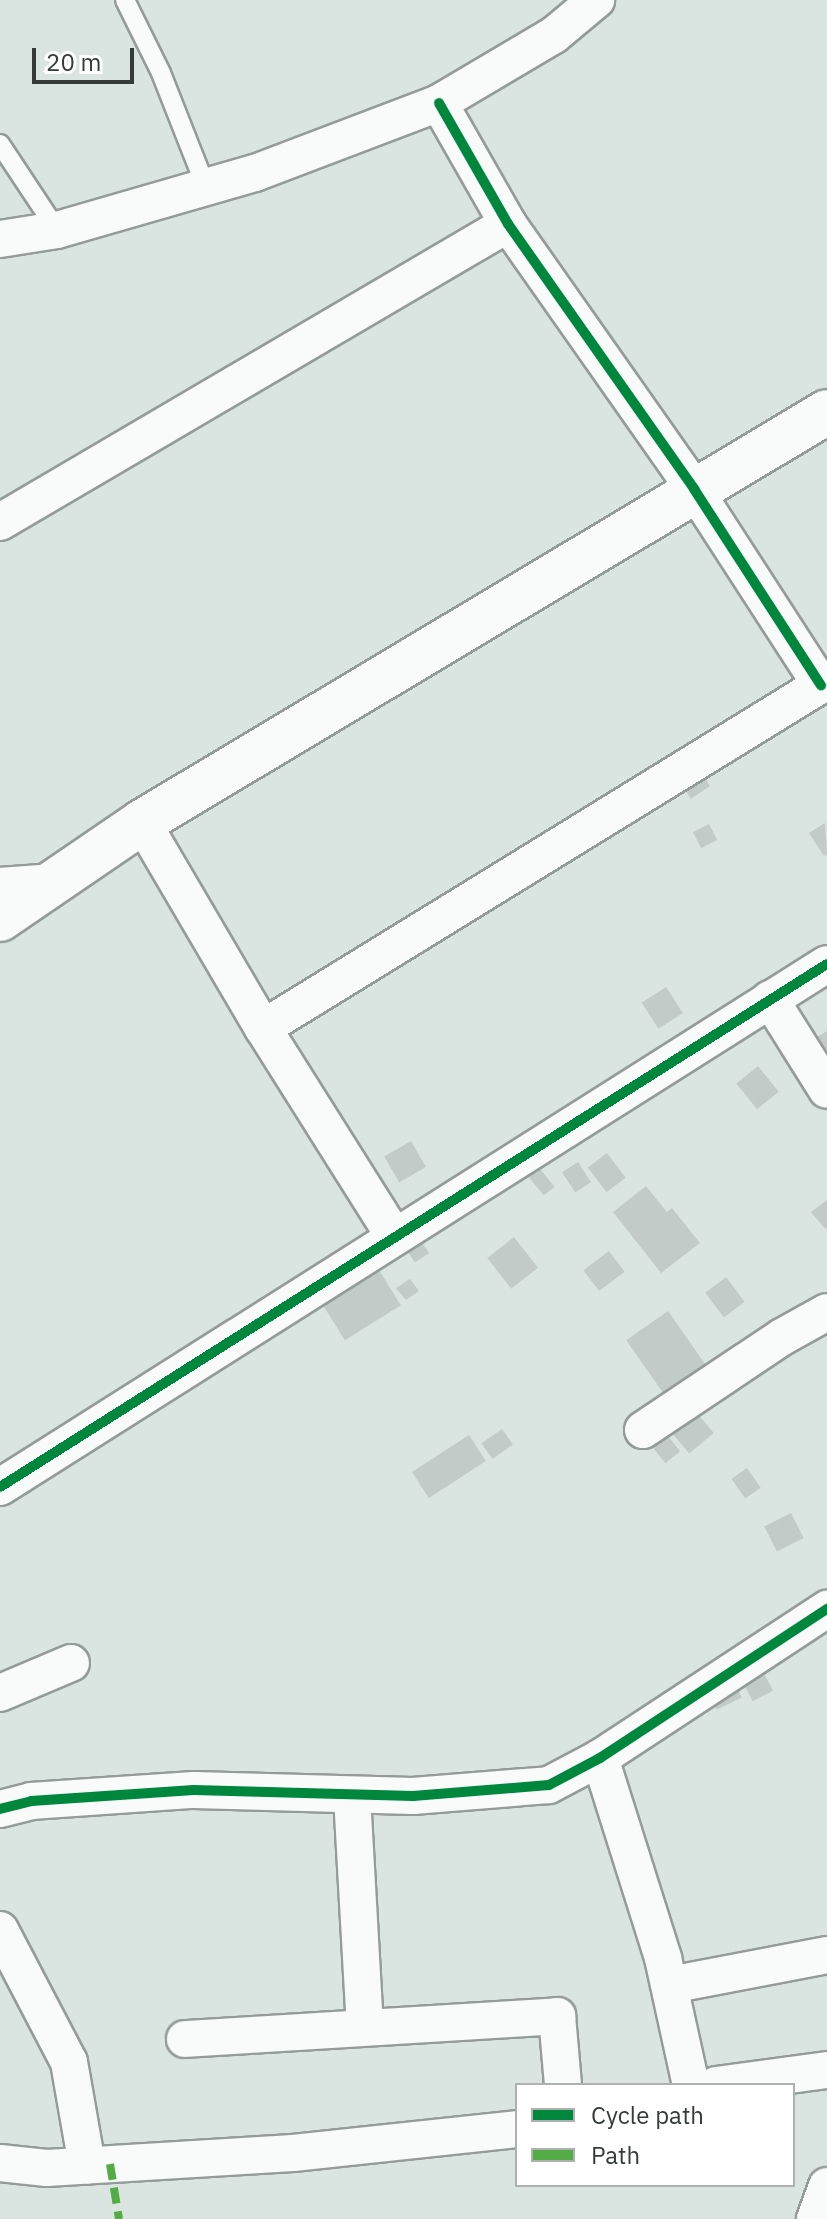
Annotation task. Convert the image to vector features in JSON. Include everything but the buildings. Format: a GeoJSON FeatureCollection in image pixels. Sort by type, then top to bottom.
{"type":"FeatureCollection","features":[{"type":"Feature","properties":{"kind":"main road"},"geometry":{"type":"LineString","coordinates":[[0,919],[142,822],[827,412]]}},
{"type":"Feature","properties":{"kind":"street"},"geometry":{"type":"LineString","coordinates":[[0,239],[57,230],[255,173],[439,103],[554,35],[596,0]]}},
{"type":"Feature","properties":{"kind":"street"},"geometry":{"type":"LineString","coordinates":[[263,1028],[824,683],[694,489],[508,224],[439,103]]}},
{"type":"Feature","properties":{"kind":"street"},"geometry":{"type":"LineString","coordinates":[[0,522],[508,224]]}},
{"type":"Feature","properties":{"kind":"street"},"geometry":{"type":"LineString","coordinates":[[142,822],[263,1028],[394,1236]]}},
{"type":"Feature","properties":{"kind":"street"},"geometry":{"type":"LineString","coordinates":[[0,886],[54,882]]}},
{"type":"Feature","properties":{"kind":"street"},"geometry":{"type":"LineString","coordinates":[[0,1487],[827,964]]}},
{"type":"Feature","properties":{"kind":"street"},"geometry":{"type":"LineString","coordinates":[[780,993],[827,980]]}},
{"type":"Feature","properties":{"kind":"street"},"geometry":{"type":"LineString","coordinates":[[780,993],[827,1090]]}},
{"type":"Feature","properties":{"kind":"street"},"geometry":{"type":"LineString","coordinates":[[643,1430],[782,1337],[827,1312]]}},
{"type":"Feature","properties":{"kind":"street"},"geometry":{"type":"LineString","coordinates":[[0,1809],[31,1801],[194,1790],[413,1796],[549,1785],[600,1758],[827,1609]]}},
{"type":"Feature","properties":{"kind":"street"},"geometry":{"type":"LineString","coordinates":[[0,1693],[71,1663]]}},
{"type":"Feature","properties":{"kind":"street"},"geometry":{"type":"LineString","coordinates":[[600,1758],[670,1985],[691,2083]]}},
{"type":"Feature","properties":{"kind":"street"},"geometry":{"type":"LineString","coordinates":[[352,1796],[365,2026]]}},
{"type":"Feature","properties":{"kind":"street"},"geometry":{"type":"LineString","coordinates":[[5,1949],[69,2062],[87,2165]]}},
{"type":"Feature","properties":{"kind":"street"},"geometry":{"type":"LineString","coordinates":[[670,1985],[827,1955]]}},
{"type":"Feature","properties":{"kind":"street"},"geometry":{"type":"LineString","coordinates":[[185,2039],[557,2016],[563,2083]]}},
{"type":"Feature","properties":{"kind":"street"},"geometry":{"type":"LineString","coordinates":[[731,2083],[827,2070]]}},
{"type":"Feature","properties":{"kind":"street"},"geometry":{"type":"LineString","coordinates":[[0,2163],[47,2168],[293,2153],[515,2129]]}},
{"type":"Feature","properties":{"kind":"street"},"geometry":{"type":"LineString","coordinates":[[815,2219],[827,2186]]}},
{"type":"Feature","properties":{"kind":"lane"},"geometry":{"type":"LineString","coordinates":[[125,0],[161,73],[206,187]]}},
{"type":"Feature","properties":{"kind":"lane"},"geometry":{"type":"LineString","coordinates":[[0,144],[57,230]]}},
{"type":"Feature","properties":{"kind":"marked path"},"geometry":{"type":"LineString","coordinates":[[110,2164],[119,2219]]}},
{"type":"Feature","properties":{"kind":"cycle path"},"geometry":{"type":"LineString","coordinates":[[439,103],[508,224],[694,489],[821,685]]}},
{"type":"Feature","properties":{"kind":"cycle path"},"geometry":{"type":"LineString","coordinates":[[0,1487],[827,964]]}},
{"type":"Feature","properties":{"kind":"cycle path"},"geometry":{"type":"LineString","coordinates":[[0,1809],[31,1801],[194,1790],[413,1796],[549,1785],[600,1758],[827,1609]]}}]}
